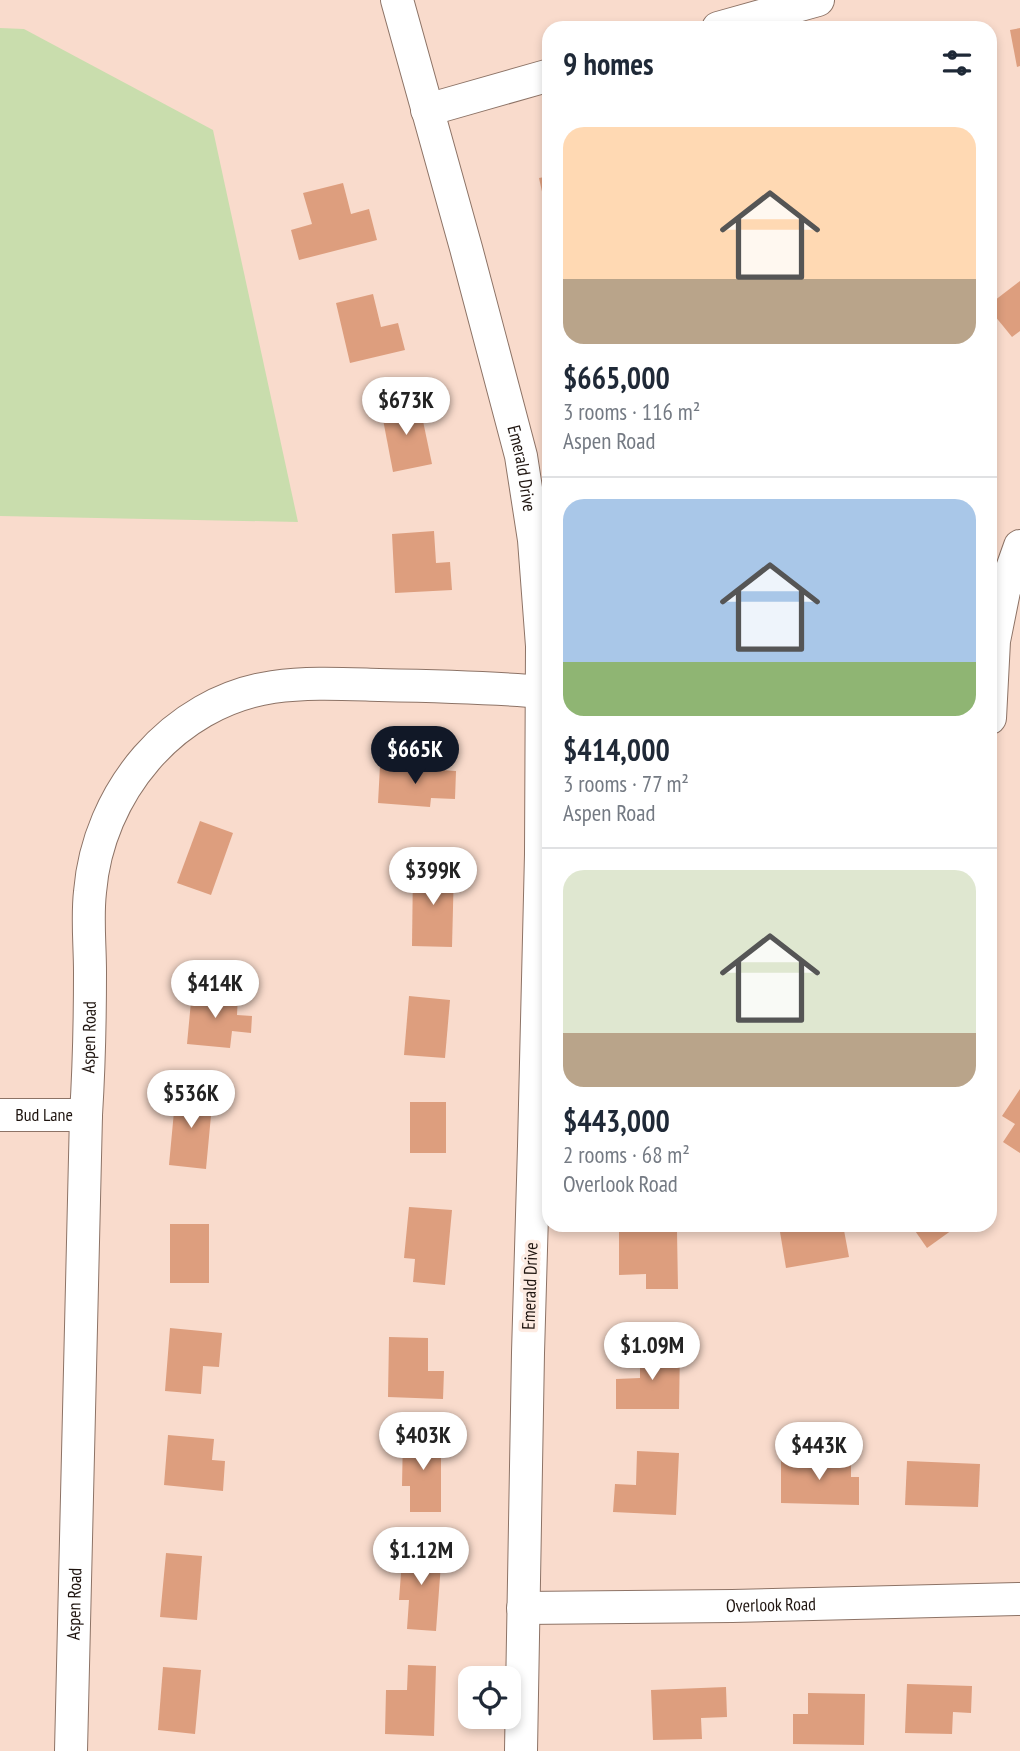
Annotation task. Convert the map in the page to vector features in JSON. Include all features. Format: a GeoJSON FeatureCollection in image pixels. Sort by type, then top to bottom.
{"type":"FeatureCollection","features":[{"type":"Feature","properties":{"kind":"street","name":"Emerald Drive"},"geometry":{"type":"LineString","coordinates":[[397,0],[521,456],[534,540],[542,646]]}},
{"type":"Feature","properties":{"kind":"street"},"geometry":{"type":"LineString","coordinates":[[743,21],[818,0]]}},
{"type":"Feature","properties":{"kind":"street"},"geometry":{"type":"LineString","coordinates":[[427,110],[542,77]]}},
{"type":"Feature","properties":{"kind":"street"},"geometry":{"type":"LineString","coordinates":[[997,626],[1004,591],[1020,546]]}},
{"type":"Feature","properties":{"kind":"street","name":"Aspen Road"},"geometry":{"type":"LineString","coordinates":[[71,1751],[86,1115],[90,1052],[89,892],[96,852],[110,811],[121,790],[165,738],[197,714],[233,697],[272,687],[314,683],[482,687],[542,692]]}},
{"type":"Feature","properties":{"kind":"street","name":"Bud Lane"},"geometry":{"type":"LineString","coordinates":[[0,1115],[86,1115]]}},
{"type":"Feature","properties":{"kind":"street","name":"Emerald Drive"},"geometry":{"type":"LineString","coordinates":[[521,1751],[527,1353],[542,1146]]}},
{"type":"Feature","properties":{"kind":"street","name":"Overlook Road"},"geometry":{"type":"LineString","coordinates":[[523,1608],[1020,1599]]}},
{"type":"Feature","properties":{"kind":"green space"},"geometry":{"type":"Polygon","coordinates":[[[0,28],[24,29],[213,130],[298,522],[0,516],[0,28]]]}},
{"type":"Feature","properties":{"kind":"building"},"geometry":{"type":"Polygon","coordinates":[[[1020,28],[1020,66],[1017,67],[1010,30],[1020,28]]]}},
{"type":"Feature","properties":{"kind":"building"},"geometry":{"type":"Polygon","coordinates":[[[343,183],[351,214],[369,209],[377,240],[299,260],[291,230],[312,224],[303,193],[343,183]]]}},
{"type":"Feature","properties":{"kind":"building"},"geometry":{"type":"Polygon","coordinates":[[[1020,281],[1020,331],[1012,337],[997,319],[997,299],[1020,281]]]}},
{"type":"Feature","properties":{"kind":"building"},"geometry":{"type":"Polygon","coordinates":[[[373,294],[381,327],[398,323],[405,350],[350,363],[336,303],[373,294]]]}},
{"type":"Feature","properties":{"kind":"building"},"geometry":{"type":"Polygon","coordinates":[[[419,402],[432,464],[393,472],[381,409],[419,402]]]}},
{"type":"Feature","properties":{"kind":"building"},"geometry":{"type":"Polygon","coordinates":[[[434,531],[436,563],[450,562],[452,590],[395,593],[392,534],[434,531]]]}},
{"type":"Feature","properties":{"kind":"building"},"geometry":{"type":"Polygon","coordinates":[[[380,766],[456,771],[455,799],[431,798],[430,807],[378,803],[380,766]]]}},
{"type":"Feature","properties":{"kind":"building"},"geometry":{"type":"Polygon","coordinates":[[[200,821],[233,833],[211,895],[177,883],[200,821]]]}},
{"type":"Feature","properties":{"kind":"building"},"geometry":{"type":"Polygon","coordinates":[[[413,868],[454,868],[452,947],[412,946],[413,868]]]}},
{"type":"Feature","properties":{"kind":"building"},"geometry":{"type":"Polygon","coordinates":[[[192,991],[238,995],[237,1015],[252,1016],[251,1033],[232,1031],[230,1048],[187,1044],[192,991]]]}},
{"type":"Feature","properties":{"kind":"building"},"geometry":{"type":"Polygon","coordinates":[[[409,996],[450,1000],[445,1058],[404,1055],[409,996]]]}},
{"type":"Feature","properties":{"kind":"building"},"geometry":{"type":"Polygon","coordinates":[[[1020,1089],[1020,1153],[1003,1142],[1015,1124],[1002,1116],[1020,1089]]]}},
{"type":"Feature","properties":{"kind":"building"},"geometry":{"type":"Polygon","coordinates":[[[176,1090],[213,1094],[206,1169],[169,1165],[176,1090]]]}},
{"type":"Feature","properties":{"kind":"building"},"geometry":{"type":"Polygon","coordinates":[[[410,1102],[446,1102],[446,1153],[410,1153],[410,1102]]]}},
{"type":"Feature","properties":{"kind":"building"},"geometry":{"type":"Polygon","coordinates":[[[409,1207],[452,1210],[445,1285],[413,1282],[415,1259],[404,1258],[409,1207]]]}},
{"type":"Feature","properties":{"kind":"building"},"geometry":{"type":"Polygon","coordinates":[[[170,1224],[209,1224],[209,1283],[170,1283],[170,1224]]]}},
{"type":"Feature","properties":{"kind":"building"},"geometry":{"type":"Polygon","coordinates":[[[619,1232],[677,1232],[678,1289],[646,1289],[646,1274],[619,1275],[619,1232]]]}},
{"type":"Feature","properties":{"kind":"building"},"geometry":{"type":"Polygon","coordinates":[[[780,1232],[844,1232],[849,1257],[786,1268],[780,1232]]]}},
{"type":"Feature","properties":{"kind":"building"},"geometry":{"type":"Polygon","coordinates":[[[916,1232],[949,1232],[927,1248],[916,1232]]]}},
{"type":"Feature","properties":{"kind":"building"},"geometry":{"type":"Polygon","coordinates":[[[170,1328],[222,1333],[219,1367],[203,1366],[201,1394],[165,1391],[170,1328]]]}},
{"type":"Feature","properties":{"kind":"building"},"geometry":{"type":"Polygon","coordinates":[[[389,1337],[428,1338],[428,1371],[444,1371],[443,1399],[388,1397],[389,1337]]]}},
{"type":"Feature","properties":{"kind":"building"},"geometry":{"type":"Polygon","coordinates":[[[640,1348],[680,1348],[679,1409],[616,1409],[616,1379],[640,1378],[640,1348]]]}},
{"type":"Feature","properties":{"kind":"building"},"geometry":{"type":"Polygon","coordinates":[[[168,1435],[214,1439],[212,1460],[225,1461],[223,1491],[164,1485],[168,1435]]]}},
{"type":"Feature","properties":{"kind":"building"},"geometry":{"type":"Polygon","coordinates":[[[403,1435],[441,1435],[441,1512],[410,1512],[410,1486],[402,1486],[403,1435]]]}},
{"type":"Feature","properties":{"kind":"building"},"geometry":{"type":"Polygon","coordinates":[[[637,1451],[679,1453],[676,1515],[613,1512],[615,1484],[636,1485],[637,1451]]]}},
{"type":"Feature","properties":{"kind":"building"},"geometry":{"type":"Polygon","coordinates":[[[781,1458],[851,1459],[851,1477],[859,1477],[859,1505],[781,1503],[781,1458]]]}},
{"type":"Feature","properties":{"kind":"building"},"geometry":{"type":"Polygon","coordinates":[[[907,1461],[980,1464],[978,1507],[905,1505],[907,1461]]]}},
{"type":"Feature","properties":{"kind":"building"},"geometry":{"type":"Polygon","coordinates":[[[403,1547],[442,1550],[436,1631],[407,1629],[409,1600],[399,1600],[403,1547]]]}},
{"type":"Feature","properties":{"kind":"building"},"geometry":{"type":"Polygon","coordinates":[[[166,1553],[202,1556],[197,1620],[160,1617],[166,1553]]]}},
{"type":"Feature","properties":{"kind":"building"},"geometry":{"type":"Polygon","coordinates":[[[408,1665],[436,1666],[434,1736],[385,1734],[386,1690],[407,1690],[408,1665]]]}},
{"type":"Feature","properties":{"kind":"building"},"geometry":{"type":"Polygon","coordinates":[[[163,1667],[201,1670],[195,1734],[158,1730],[163,1667]]]}},
{"type":"Feature","properties":{"kind":"building"},"geometry":{"type":"Polygon","coordinates":[[[907,1684],[972,1686],[971,1713],[953,1712],[952,1734],[905,1733],[907,1684]]]}},
{"type":"Feature","properties":{"kind":"building"},"geometry":{"type":"Polygon","coordinates":[[[726,1687],[727,1717],[701,1718],[702,1739],[653,1740],[651,1690],[726,1687]]]}},
{"type":"Feature","properties":{"kind":"building"},"geometry":{"type":"Polygon","coordinates":[[[808,1693],[865,1694],[864,1745],[793,1744],[793,1714],[808,1714],[808,1693]]]}}]}
